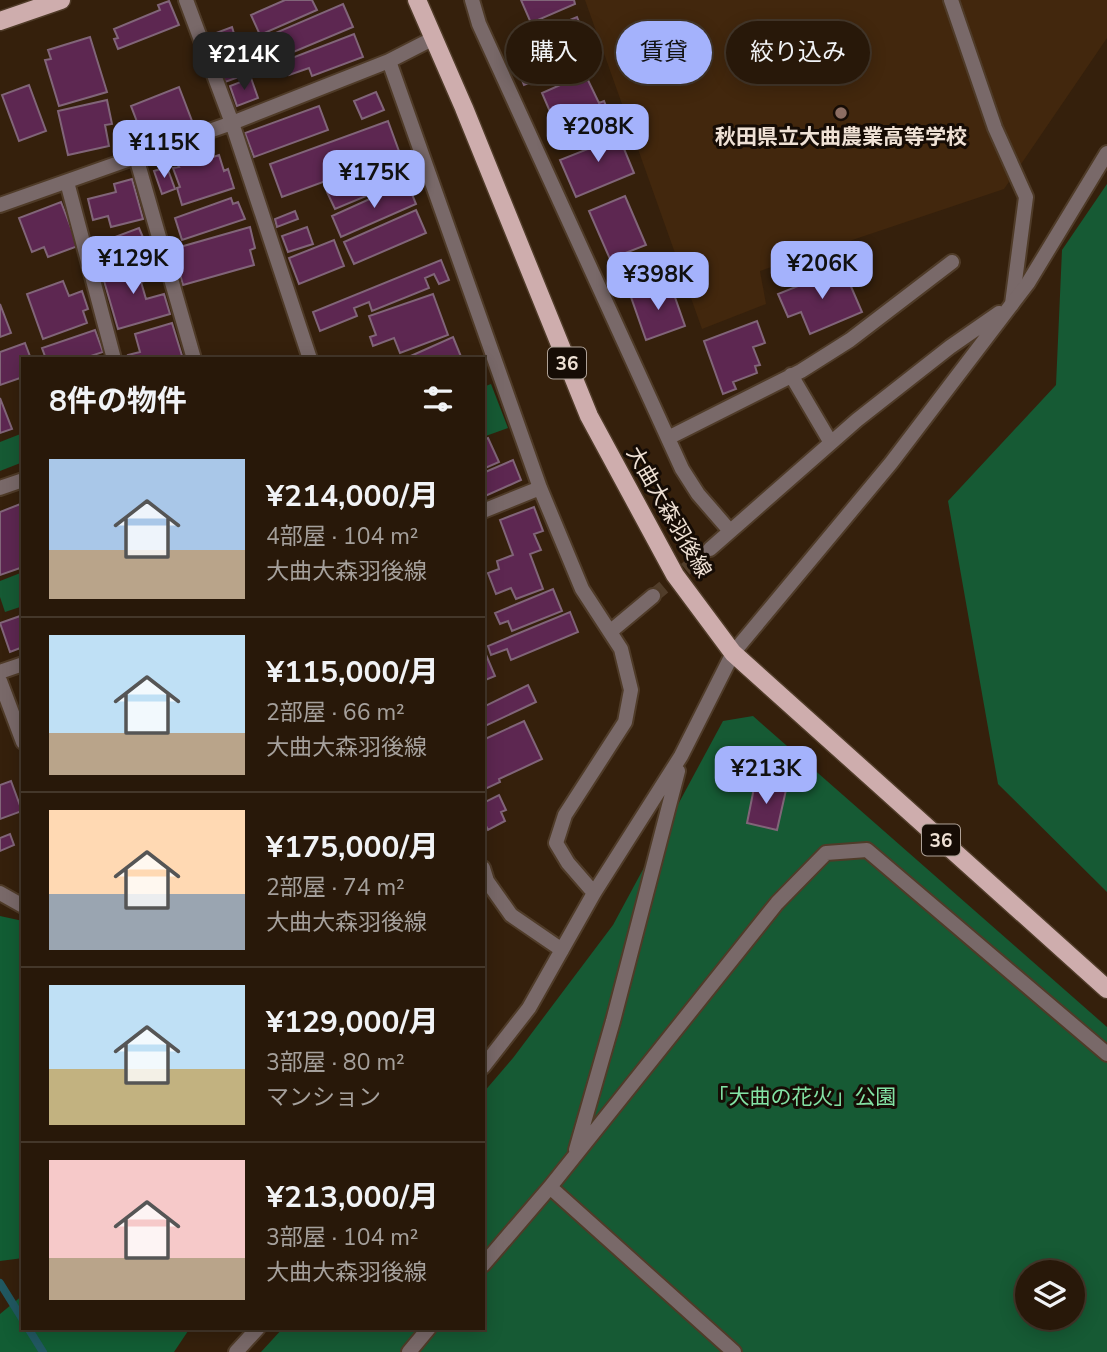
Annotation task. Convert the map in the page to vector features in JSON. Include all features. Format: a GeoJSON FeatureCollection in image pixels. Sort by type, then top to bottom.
{"type":"FeatureCollection","features":[{"type":"Feature","properties":{"kind":"main road"},"geometry":{"type":"LineString","coordinates":[[0,21],[61,0]]}},
{"type":"Feature","properties":{"kind":"main road","name":"大曲大森羽後線"},"geometry":{"type":"LineString","coordinates":[[417,0],[464,108],[589,416],[675,575],[733,653],[1107,989]]}},
{"type":"Feature","properties":{"kind":"street"},"geometry":{"type":"LineString","coordinates":[[186,0],[232,123],[309,357]]}},
{"type":"Feature","properties":{"kind":"street"},"geometry":{"type":"LineString","coordinates":[[472,0],[479,24],[682,469],[698,494],[730,531]]}},
{"type":"Feature","properties":{"kind":"street"},"geometry":{"type":"LineString","coordinates":[[710,549],[857,420],[950,347],[1012,304],[1026,197],[995,128],[951,0]]}},
{"type":"Feature","properties":{"kind":"street"},"geometry":{"type":"LineString","coordinates":[[0,205],[232,123],[389,61],[433,38]]}},
{"type":"Feature","properties":{"kind":"street"},"geometry":{"type":"LineString","coordinates":[[389,61],[540,488],[583,589],[621,649],[631,690],[625,722],[565,815],[556,843],[568,863],[594,893]]}},
{"type":"Feature","properties":{"kind":"street"},"geometry":{"type":"LineString","coordinates":[[485,1064],[529,1008],[594,893],[681,756],[733,653],[891,463],[1028,283],[1107,153]]}},
{"type":"Feature","properties":{"kind":"street"},"geometry":{"type":"LineString","coordinates":[[136,157],[193,357]]}},
{"type":"Feature","properties":{"kind":"street"},"geometry":{"type":"LineString","coordinates":[[67,182],[113,357]]}},
{"type":"Feature","properties":{"kind":"street"},"geometry":{"type":"LineString","coordinates":[[668,438],[791,376],[850,340],[951,262]]}},
{"type":"Feature","properties":{"kind":"street"},"geometry":{"type":"LineString","coordinates":[[791,376],[831,443]]}},
{"type":"Feature","properties":{"kind":"street"},"geometry":{"type":"LineString","coordinates":[[0,488],[21,481]]}},
{"type":"Feature","properties":{"kind":"street"},"geometry":{"type":"LineString","coordinates":[[485,510],[540,488]]}},
{"type":"Feature","properties":{"kind":"street"},"geometry":{"type":"LineString","coordinates":[[611,631],[653,596]]}},
{"type":"Feature","properties":{"kind":"street"},"geometry":{"type":"LineString","coordinates":[[0,672],[21,665]]}},
{"type":"Feature","properties":{"kind":"street"},"geometry":{"type":"LineString","coordinates":[[0,681],[21,737]]}},
{"type":"Feature","properties":{"kind":"street"},"geometry":{"type":"LineString","coordinates":[[573,1158],[613,1021],[681,756]]}},
{"type":"Feature","properties":{"kind":"street"},"geometry":{"type":"LineString","coordinates":[[485,1263],[550,1187],[777,903],[826,853],[867,850],[1107,1054]]}},
{"type":"Feature","properties":{"kind":"street"},"geometry":{"type":"LineString","coordinates":[[485,874],[511,915],[562,950]]}},
{"type":"Feature","properties":{"kind":"street"},"geometry":{"type":"LineString","coordinates":[[0,893],[21,905]]}},
{"type":"Feature","properties":{"kind":"street"},"geometry":{"type":"LineString","coordinates":[[550,1187],[734,1352]]}},
{"type":"Feature","properties":{"kind":"street"},"geometry":{"type":"LineString","coordinates":[[236,1352],[256,1330]]}},
{"type":"Feature","properties":{"kind":"street"},"geometry":{"type":"LineString","coordinates":[[409,1352],[427,1330]]}},
{"type":"Feature","properties":{"kind":"shaded area","name":"秋田県立大曲農業高等学校"},"geometry":{"type":"Polygon","coordinates":[[[585,0],[1107,0],[1107,38],[1004,189],[760,271],[766,304],[702,329],[602,48],[602,21],[592,21],[585,0]]]}},
{"type":"Feature","properties":{"kind":"green space"},"geometry":{"type":"Polygon","coordinates":[[[1107,184],[1107,892],[998,784],[948,501],[1056,385],[1062,250],[1107,184]]]}},
{"type":"Feature","properties":{"kind":"green space"},"geometry":{"type":"Polygon","coordinates":[[[491,384],[508,428],[485,436],[485,386],[491,384]]]}},
{"type":"Feature","properties":{"kind":"green space"},"geometry":{"type":"Polygon","coordinates":[[[21,434],[21,463],[0,471],[0,442],[21,434]]]}},
{"type":"Feature","properties":{"kind":"green space"},"geometry":{"type":"Polygon","coordinates":[[[21,573],[21,607],[5,612],[0,597],[0,581],[21,573]]]}},
{"type":"Feature","properties":{"kind":"green space","name":"「大曲の花火」公園"},"geometry":{"type":"Polygon","coordinates":[[[753,716],[1107,1027],[1107,1352],[261,1352],[281,1330],[485,1330],[485,1091],[513,1058],[613,925],[723,721],[753,716]]]}},
{"type":"Feature","properties":{"kind":"green space"},"geometry":{"type":"Polygon","coordinates":[[[0,916],[21,921],[21,1258],[0,1261],[0,916]]]}},
{"type":"Feature","properties":{"kind":"green space"},"geometry":{"type":"Polygon","coordinates":[[[21,1297],[21,1330],[189,1330],[174,1352],[0,1352],[0,1314],[21,1297]]]}},
{"type":"Feature","properties":{"kind":"building"},"geometry":{"type":"Polygon","coordinates":[[[285,0],[312,0],[317,10],[260,35],[251,15],[285,0]]]}},
{"type":"Feature","properties":{"kind":"building"},"geometry":{"type":"Polygon","coordinates":[[[521,0],[574,0],[575,4],[530,21],[521,0]]]}},
{"type":"Feature","properties":{"kind":"building"},"geometry":{"type":"Polygon","coordinates":[[[169,1],[179,25],[118,49],[114,39],[118,38],[114,29],[160,10],[158,5],[169,1]]]}},
{"type":"Feature","properties":{"kind":"building"},"geometry":{"type":"Polygon","coordinates":[[[343,4],[353,27],[260,66],[250,44],[343,4]]]}},
{"type":"Feature","properties":{"kind":"building"},"geometry":{"type":"Polygon","coordinates":[[[232,27],[236,40],[213,49],[208,36],[232,27]]]}},
{"type":"Feature","properties":{"kind":"building"},"geometry":{"type":"Polygon","coordinates":[[[354,34],[363,57],[312,76],[309,68],[289,75],[284,61],[354,34]]]}},
{"type":"Feature","properties":{"kind":"building"},"geometry":{"type":"Polygon","coordinates":[[[90,37],[107,92],[59,106],[45,60],[51,59],[48,50],[90,37]]]}},
{"type":"Feature","properties":{"kind":"building"},"geometry":{"type":"Polygon","coordinates":[[[244,56],[250,73],[225,82],[219,64],[244,56]]]}},
{"type":"Feature","properties":{"kind":"building"},"geometry":{"type":"Polygon","coordinates":[[[251,78],[258,98],[237,106],[230,86],[251,78]]]}},
{"type":"Feature","properties":{"kind":"building"},"geometry":{"type":"Polygon","coordinates":[[[562,84],[590,84],[599,103],[604,101],[609,113],[600,118],[604,128],[574,142],[563,117],[554,121],[542,93],[562,84]]]}},
{"type":"Feature","properties":{"kind":"building"},"geometry":{"type":"Polygon","coordinates":[[[29,85],[46,131],[19,141],[2,95],[29,85]]]}},
{"type":"Feature","properties":{"kind":"building"},"geometry":{"type":"Polygon","coordinates":[[[179,87],[192,121],[144,140],[131,106],[179,87]]]}},
{"type":"Feature","properties":{"kind":"building"},"geometry":{"type":"Polygon","coordinates":[[[376,92],[384,110],[362,119],[354,101],[376,92]]]}},
{"type":"Feature","properties":{"kind":"building"},"geometry":{"type":"Polygon","coordinates":[[[107,100],[112,124],[105,125],[109,146],[68,155],[58,111],[107,100]]]}},
{"type":"Feature","properties":{"kind":"building"},"geometry":{"type":"Polygon","coordinates":[[[319,106],[328,130],[254,157],[245,133],[319,106]]]}},
{"type":"Feature","properties":{"kind":"building"},"geometry":{"type":"Polygon","coordinates":[[[388,121],[400,154],[282,197],[270,164],[388,121]]]}},
{"type":"Feature","properties":{"kind":"building"},"geometry":{"type":"Polygon","coordinates":[[[623,128],[628,141],[622,144],[634,173],[576,197],[560,160],[588,149],[586,143],[623,128]]]}},
{"type":"Feature","properties":{"kind":"building"},"geometry":{"type":"Polygon","coordinates":[[[206,154],[207,159],[219,155],[224,171],[228,169],[234,188],[182,205],[177,188],[180,187],[173,168],[179,167],[177,164],[206,154]]]}},
{"type":"Feature","properties":{"kind":"building"},"geometry":{"type":"Polygon","coordinates":[[[407,159],[414,176],[335,209],[327,192],[407,159]]]}},
{"type":"Feature","properties":{"kind":"building"},"geometry":{"type":"Polygon","coordinates":[[[167,167],[175,189],[162,194],[154,171],[167,167]]]}},
{"type":"Feature","properties":{"kind":"building"},"geometry":{"type":"Polygon","coordinates":[[[132,179],[143,219],[111,227],[108,216],[93,220],[88,199],[116,192],[114,184],[132,179]]]}},
{"type":"Feature","properties":{"kind":"building"},"geometry":{"type":"Polygon","coordinates":[[[407,182],[416,204],[341,237],[332,216],[407,182]]]}},
{"type":"Feature","properties":{"kind":"building"},"geometry":{"type":"Polygon","coordinates":[[[625,196],[646,245],[610,259],[589,211],[625,196]]]}},
{"type":"Feature","properties":{"kind":"building"},"geometry":{"type":"Polygon","coordinates":[[[231,198],[233,204],[238,202],[245,219],[182,240],[175,218],[231,198]]]}},
{"type":"Feature","properties":{"kind":"building"},"geometry":{"type":"Polygon","coordinates":[[[61,202],[78,246],[48,257],[44,247],[32,252],[19,218],[61,202]]]}},
{"type":"Feature","properties":{"kind":"building"},"geometry":{"type":"Polygon","coordinates":[[[416,210],[426,233],[354,264],[344,242],[416,210]]]}},
{"type":"Feature","properties":{"kind":"building"},"geometry":{"type":"Polygon","coordinates":[[[295,211],[298,219],[277,227],[275,219],[295,211]]]}},
{"type":"Feature","properties":{"kind":"building"},"geometry":{"type":"Polygon","coordinates":[[[250,227],[255,248],[250,250],[254,265],[183,285],[173,249],[250,227]]]}},
{"type":"Feature","properties":{"kind":"building"},"geometry":{"type":"Polygon","coordinates":[[[307,227],[313,244],[288,252],[282,236],[307,227]]]}},
{"type":"Feature","properties":{"kind":"building"},"geometry":{"type":"Polygon","coordinates":[[[139,228],[147,247],[106,262],[99,243],[139,228]]]}},
{"type":"Feature","properties":{"kind":"building"},"geometry":{"type":"Polygon","coordinates":[[[334,240],[344,266],[299,284],[289,258],[334,240]]]}},
{"type":"Feature","properties":{"kind":"building"},"geometry":{"type":"Polygon","coordinates":[[[441,260],[449,280],[439,284],[434,274],[425,278],[429,288],[372,311],[369,302],[354,308],[357,316],[320,331],[313,312],[441,260]]]}},
{"type":"Feature","properties":{"kind":"building"},"geometry":{"type":"Polygon","coordinates":[[[146,262],[151,279],[141,282],[146,299],[164,294],[170,314],[118,329],[102,274],[146,262]]]}},
{"type":"Feature","properties":{"kind":"building"},"geometry":{"type":"Polygon","coordinates":[[[640,264],[647,281],[618,294],[611,278],[640,264]]]}},
{"type":"Feature","properties":{"kind":"building"},"geometry":{"type":"Polygon","coordinates":[[[843,268],[862,312],[810,334],[801,312],[788,317],[778,294],[843,268]]]}},
{"type":"Feature","properties":{"kind":"building"},"geometry":{"type":"Polygon","coordinates":[[[63,281],[69,296],[82,291],[88,309],[83,311],[87,323],[43,339],[27,294],[63,281]]]}},
{"type":"Feature","properties":{"kind":"building"},"geometry":{"type":"Polygon","coordinates":[[[670,283],[685,326],[646,340],[631,297],[670,283]]]}},
{"type":"Feature","properties":{"kind":"building"},"geometry":{"type":"Polygon","coordinates":[[[433,294],[448,335],[400,353],[394,338],[373,346],[370,337],[376,335],[369,316],[433,294]]]}},
{"type":"Feature","properties":{"kind":"building"},"geometry":{"type":"Polygon","coordinates":[[[0,304],[11,333],[0,337],[0,304]]]}},
{"type":"Feature","properties":{"kind":"building"},"geometry":{"type":"Polygon","coordinates":[[[757,321],[765,343],[753,347],[760,365],[755,366],[757,373],[733,382],[736,389],[723,394],[704,341],[757,321]]]}},
{"type":"Feature","properties":{"kind":"building"},"geometry":{"type":"Polygon","coordinates":[[[172,323],[182,357],[128,357],[140,352],[135,334],[172,323]]]}},
{"type":"Feature","properties":{"kind":"building"},"geometry":{"type":"Polygon","coordinates":[[[95,330],[103,352],[88,357],[45,357],[42,348],[95,330]]]}},
{"type":"Feature","properties":{"kind":"building"},"geometry":{"type":"Polygon","coordinates":[[[453,337],[461,357],[408,357],[453,337]]]}},
{"type":"Feature","properties":{"kind":"building"},"geometry":{"type":"Polygon","coordinates":[[[25,343],[30,357],[21,357],[21,378],[0,385],[0,352],[25,343]]]}},
{"type":"Feature","properties":{"kind":"building"},"geometry":{"type":"Polygon","coordinates":[[[0,398],[12,429],[0,433],[0,398]]]}},
{"type":"Feature","properties":{"kind":"building"},"geometry":{"type":"Polygon","coordinates":[[[488,438],[499,462],[485,468],[485,439],[488,438]]]}},
{"type":"Feature","properties":{"kind":"building"},"geometry":{"type":"Polygon","coordinates":[[[513,460],[521,480],[485,496],[485,472],[513,460]]]}},
{"type":"Feature","properties":{"kind":"building"},"geometry":{"type":"Polygon","coordinates":[[[21,504],[21,568],[0,575],[0,512],[21,504]]]}},
{"type":"Feature","properties":{"kind":"building"},"geometry":{"type":"Polygon","coordinates":[[[534,507],[543,531],[534,534],[541,550],[530,554],[543,589],[516,599],[511,588],[496,594],[488,573],[499,569],[497,561],[513,555],[500,520],[534,507]]]}},
{"type":"Feature","properties":{"kind":"building"},"geometry":{"type":"Polygon","coordinates":[[[553,589],[562,611],[512,631],[508,621],[500,624],[495,613],[553,589]]]}},
{"type":"Feature","properties":{"kind":"building"},"geometry":{"type":"Polygon","coordinates":[[[570,612],[578,632],[511,660],[507,649],[491,655],[488,646],[570,612]]]}},
{"type":"Feature","properties":{"kind":"building"},"geometry":{"type":"Polygon","coordinates":[[[21,616],[21,648],[10,652],[0,623],[21,616]]]}},
{"type":"Feature","properties":{"kind":"building"},"geometry":{"type":"Polygon","coordinates":[[[485,652],[495,676],[485,680],[485,652]]]}},
{"type":"Feature","properties":{"kind":"building"},"geometry":{"type":"Polygon","coordinates":[[[528,685],[536,702],[485,726],[485,706],[528,685]]]}},
{"type":"Feature","properties":{"kind":"building"},"geometry":{"type":"Polygon","coordinates":[[[524,721],[542,759],[499,779],[500,782],[485,789],[485,739],[524,721]]]}},
{"type":"Feature","properties":{"kind":"building"},"geometry":{"type":"Polygon","coordinates":[[[11,781],[21,811],[0,819],[0,785],[11,781]]]}},
{"type":"Feature","properties":{"kind":"building"},"geometry":{"type":"Polygon","coordinates":[[[755,783],[786,790],[777,830],[747,823],[755,783]]]}},
{"type":"Feature","properties":{"kind":"building"},"geometry":{"type":"Polygon","coordinates":[[[499,795],[506,810],[501,812],[505,821],[488,830],[485,824],[485,802],[499,795]]]}},
{"type":"Feature","properties":{"kind":"building"},"geometry":{"type":"Polygon","coordinates":[[[10,834],[14,845],[0,851],[0,838],[10,834]]]}},
{"type":"Feature","properties":{"kind":"waterway"},"geometry":{"type":"LineString","coordinates":[[0,1283],[21,1317]]}},
{"type":"Feature","properties":{"kind":"waterway"},"geometry":{"type":"LineString","coordinates":[[29,1330],[43,1352]]}},
{"type":"Feature","properties":{"kind":"tunnel"},"geometry":{"type":"LineString","coordinates":[[653,596],[710,549]]}},
{"type":"Feature","properties":{"kind":"place","name":"秋田県立大曲農業高等学校"},"geometry":{"type":"Point","coordinates":[841,113]}}]}
